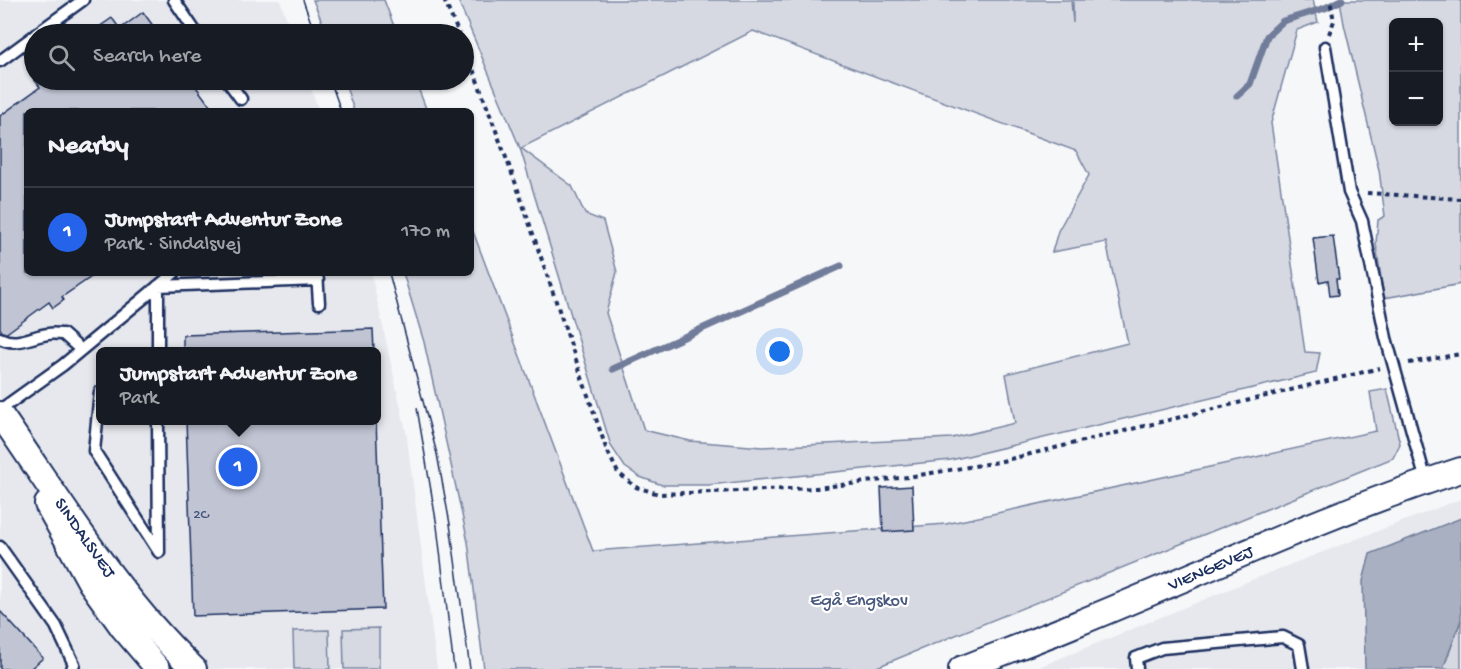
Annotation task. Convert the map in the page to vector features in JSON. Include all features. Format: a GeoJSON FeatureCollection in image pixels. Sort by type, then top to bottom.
{"type":"FeatureCollection","features":[{"type":"Feature","properties":{"kind":"street","name":"SINDALSVEJ"},"geometry":{"type":"LineString","coordinates":[[0,413],[107,569],[143,615],[187,662]]}},
{"type":"Feature","properties":{"kind":"street","name":"SINDALSVEJ"},"geometry":{"type":"LineString","coordinates":[[0,413],[90,582],[123,628],[158,669]]}},
{"type":"Feature","properties":{"kind":"street","name":"VIENGEVEJ"},"geometry":{"type":"LineString","coordinates":[[961,669],[1076,624],[1237,555],[1426,481],[1461,470]]}},
{"type":"Feature","properties":{"kind":"lane"},"geometry":{"type":"LineString","coordinates":[[50,24],[83,0]]}},
{"type":"Feature","properties":{"kind":"lane"},"geometry":{"type":"LineString","coordinates":[[174,0],[190,24]]}},
{"type":"Feature","properties":{"kind":"lane"},"geometry":{"type":"LineString","coordinates":[[0,61],[24,43]]}},
{"type":"Feature","properties":{"kind":"lane"},"geometry":{"type":"LineString","coordinates":[[1325,47],[1349,192],[1362,220],[1386,338],[1426,481]]}},
{"type":"Feature","properties":{"kind":"lane"},"geometry":{"type":"LineString","coordinates":[[234,90],[241,99]]}},
{"type":"Feature","properties":{"kind":"lane"},"geometry":{"type":"LineString","coordinates":[[0,413],[170,276]]}},
{"type":"Feature","properties":{"kind":"lane"},"geometry":{"type":"LineString","coordinates":[[158,286],[317,277],[319,303]]}},
{"type":"Feature","properties":{"kind":"lane"},"geometry":{"type":"LineString","coordinates":[[158,286],[158,347]]}},
{"type":"Feature","properties":{"kind":"lane"},"geometry":{"type":"LineString","coordinates":[[0,338],[26,341],[47,334],[63,334],[81,350]]}},
{"type":"Feature","properties":{"kind":"lane"},"geometry":{"type":"LineString","coordinates":[[97,425],[94,451],[159,552],[159,425]]}},
{"type":"Feature","properties":{"kind":"lane"},"geometry":{"type":"LineString","coordinates":[[0,547],[56,626],[74,664],[72,669]]}},
{"type":"Feature","properties":{"kind":"lane"},"geometry":{"type":"LineString","coordinates":[[1137,669],[1136,658],[1162,648],[1283,637],[1299,645],[1303,669]]}},
{"type":"Feature","properties":{"kind":"path"},"geometry":{"type":"LineString","coordinates":[[444,0],[455,24]]}},
{"type":"Feature","properties":{"kind":"path"},"geometry":{"type":"LineString","coordinates":[[1330,0],[1333,17]]}},
{"type":"Feature","properties":{"kind":"path"},"geometry":{"type":"LineString","coordinates":[[474,72],[517,187],[606,448],[618,473],[636,487],[658,494],[703,494],[816,488],[908,477],[998,462],[1378,369]]}},
{"type":"Feature","properties":{"kind":"path"},"geometry":{"type":"LineString","coordinates":[[1349,192],[1461,199]]}},
{"type":"Feature","properties":{"kind":"path"},"geometry":{"type":"LineString","coordinates":[[1394,366],[1461,354]]}},
{"type":"Feature","properties":{"kind":"shaded area"},"geometry":{"type":"Polygon","coordinates":[[[0,0],[280,0],[288,24],[24,24],[24,90],[312,90],[318,108],[24,108],[24,276],[372,276],[406,431],[437,669],[0,669],[0,0]]]}},
{"type":"Feature","properties":{"kind":"shaded area"},"geometry":{"type":"Polygon","coordinates":[[[1461,499],[1461,669],[1034,669],[1281,568],[1461,499]]]}},
{"type":"Feature","properties":{"kind":"green space"},"geometry":{"type":"Polygon","coordinates":[[[313,0],[384,0],[393,24],[323,24],[313,0]]]}},
{"type":"Feature","properties":{"kind":"green space"},"geometry":{"type":"Polygon","coordinates":[[[458,0],[1071,0],[1073,23],[1073,0],[1313,0],[1318,22],[1297,30],[1271,123],[1305,352],[1320,353],[1316,373],[951,460],[708,485],[662,485],[640,477],[625,467],[611,446],[520,148],[474,38],[474,24],[468,24],[458,0]],[[753,31],[521,148],[572,186],[585,214],[603,221],[617,272],[606,313],[644,430],[690,441],[762,447],[952,438],[1015,423],[1006,374],[1128,343],[1106,242],[1052,252],[1058,231],[1089,175],[1076,151],[753,31]]]}},
{"type":"Feature","properties":{"kind":"green space"},"geometry":{"type":"Polygon","coordinates":[[[1340,0],[1461,0],[1461,284],[1384,298],[1376,244],[1378,220],[1385,216],[1379,170],[1340,0]]]}},
{"type":"Feature","properties":{"kind":"green space"},"geometry":{"type":"Polygon","coordinates":[[[347,90],[419,90],[426,108],[353,108],[347,90]]]}},
{"type":"Feature","properties":{"kind":"green space","name":"Egå Engskov"},"geometry":{"type":"Polygon","coordinates":[[[474,234],[593,551],[946,524],[1376,431],[1370,392],[1387,389],[1400,444],[1393,458],[872,669],[484,669],[468,542],[424,342],[404,276],[474,276],[474,234]]]}},
{"type":"Feature","properties":{"kind":"green space"},"geometry":{"type":"Polygon","coordinates":[[[1461,620],[1461,669],[1443,669],[1461,620]]]}},
{"type":"Feature","properties":{"kind":"green space"},"geometry":{"type":"Polygon","coordinates":[[[379,628],[379,669],[344,669],[343,629],[379,628]]]}},
{"type":"Feature","properties":{"kind":"green space"},"geometry":{"type":"Polygon","coordinates":[[[329,630],[330,669],[294,669],[293,631],[329,630]]]}},
{"type":"Feature","properties":{"kind":"water"},"geometry":{"type":"Polygon","coordinates":[[[1461,518],[1461,620],[1443,669],[1365,669],[1363,581],[1370,554],[1461,518]]]}},
{"type":"Feature","properties":{"kind":"building"},"geometry":{"type":"Polygon","coordinates":[[[143,12],[152,24],[127,24],[143,12]]]}},
{"type":"Feature","properties":{"kind":"building"},"geometry":{"type":"Polygon","coordinates":[[[112,18],[116,24],[103,24],[112,18]]]}},
{"type":"Feature","properties":{"kind":"building"},"geometry":{"type":"Polygon","coordinates":[[[36,90],[198,90],[212,108],[24,108],[24,276],[93,276],[62,297],[64,300],[53,308],[49,302],[4,335],[0,328],[0,116],[36,90]]]}},
{"type":"Feature","properties":{"kind":"building"},"geometry":{"type":"Polygon","coordinates":[[[1333,236],[1339,279],[1336,279],[1338,295],[1330,296],[1328,280],[1319,282],[1313,238],[1333,236]]]}},
{"type":"Feature","properties":{"kind":"building"},"geometry":{"type":"Polygon","coordinates":[[[373,329],[374,347],[183,347],[183,335],[373,329]]]}},
{"type":"Feature","properties":{"kind":"building"},"geometry":{"type":"Polygon","coordinates":[[[186,425],[376,425],[383,609],[193,616],[186,425]]]}},
{"type":"Feature","properties":{"kind":"building"},"geometry":{"type":"Polygon","coordinates":[[[912,486],[914,530],[883,532],[881,488],[912,486]]]}},
{"type":"Feature","properties":{"kind":"building"},"geometry":{"type":"Polygon","coordinates":[[[0,611],[43,658],[30,669],[0,669],[0,611]]]}},
{"type":"Feature","properties":{"kind":"waterway"},"geometry":{"type":"LineString","coordinates":[[1237,96],[1250,84],[1267,36],[1283,21],[1325,8],[1342,0]]}},
{"type":"Feature","properties":{"kind":"waterway"},"geometry":{"type":"LineString","coordinates":[[613,369],[841,266]]}},
{"type":"Feature","properties":{"kind":"tram line"},"geometry":{"type":"LineString","coordinates":[[303,0],[311,24]]}},
{"type":"Feature","properties":{"kind":"tram line"},"geometry":{"type":"LineString","coordinates":[[334,90],[340,108]]}},
{"type":"Feature","properties":{"kind":"tram line"},"geometry":{"type":"LineString","coordinates":[[390,276],[437,454],[450,524],[470,669]]}},
{"type":"Feature","properties":{"kind":"tram line"},"geometry":{"type":"LineString","coordinates":[[417,408],[437,526],[454,669]]}},
{"type":"Feature","properties":{"kind":"place","name":"Jumpstart Adventur Zone"},"geometry":{"type":"Point","coordinates":[238,467]}}]}
